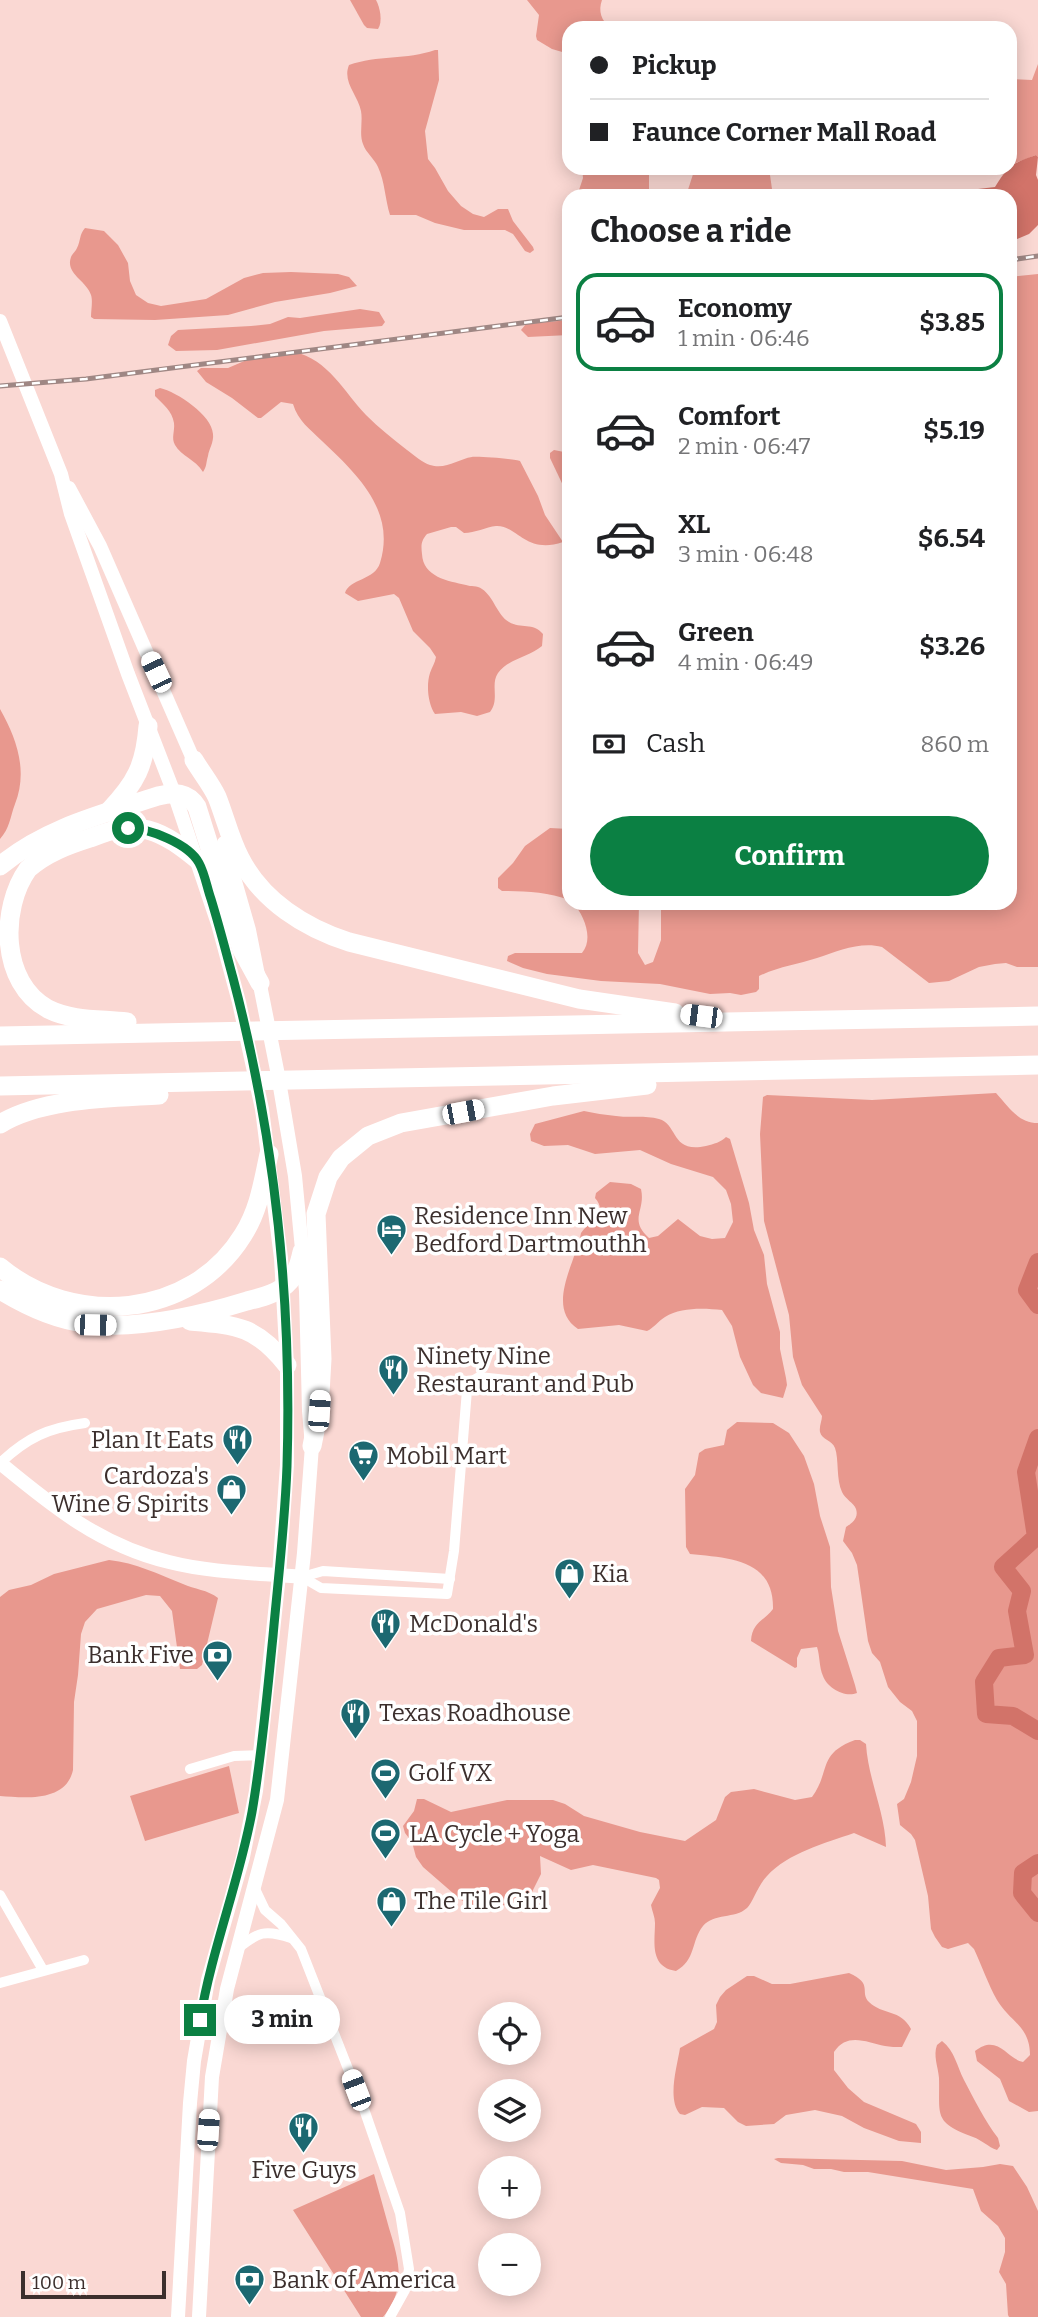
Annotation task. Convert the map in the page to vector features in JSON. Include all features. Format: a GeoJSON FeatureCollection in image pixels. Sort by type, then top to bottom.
{"type":"FeatureCollection","features":[{"type":"Feature","properties":{"kind":"highway"},"geometry":{"type":"LineString","coordinates":[[108,812],[129,790],[138,773],[144,756],[148,726]]}},
{"type":"Feature","properties":{"kind":"highway"},"geometry":{"type":"LineString","coordinates":[[194,760],[215,794],[245,867],[274,901],[314,929],[349,943],[579,999],[615,1006],[745,1021]]}},
{"type":"Feature","properties":{"kind":"highway"},"geometry":{"type":"LineString","coordinates":[[0,866],[31,843],[108,812],[174,793],[190,797],[197,807],[242,950],[261,993]]}},
{"type":"Feature","properties":{"kind":"highway"},"geometry":{"type":"LineString","coordinates":[[198,860],[167,838],[137,828],[110,831],[61,849],[28,869],[13,887],[4,907],[0,939],[9,969],[19,986],[36,1002],[54,1012],[90,1020],[211,1031]]}},
{"type":"Feature","properties":{"kind":"highway"},"geometry":{"type":"LineString","coordinates":[[0,1036],[1038,1016]]}},
{"type":"Feature","properties":{"kind":"highway"},"geometry":{"type":"LineString","coordinates":[[0,1086],[1038,1065]]}},
{"type":"Feature","properties":{"kind":"highway"},"geometry":{"type":"LineString","coordinates":[[313,1446],[319,1411],[321,1371],[316,1214],[328,1177],[348,1151],[368,1136],[401,1123],[530,1100],[600,1089],[660,1084],[730,1071]]}},
{"type":"Feature","properties":{"kind":"highway"},"geometry":{"type":"LineString","coordinates":[[0,1124],[40,1107],[182,1093],[241,1081]]}},
{"type":"Feature","properties":{"kind":"highway"},"geometry":{"type":"LineString","coordinates":[[0,1267],[33,1290],[79,1305],[131,1305],[172,1294],[208,1274],[236,1245],[258,1203],[269,1154]]}},
{"type":"Feature","properties":{"kind":"highway"},"geometry":{"type":"LineString","coordinates":[[0,1290],[36,1309],[75,1322],[111,1325],[168,1319],[233,1306],[271,1294],[284,1287],[297,1270],[302,1252]]}},
{"type":"Feature","properties":{"kind":"highway"},"geometry":{"type":"LineString","coordinates":[[168,1319],[223,1324],[245,1330],[263,1339],[287,1365]]}},
{"type":"Feature","properties":{"kind":"main road"},"geometry":{"type":"LineString","coordinates":[[0,321],[61,474],[71,514],[198,860],[240,1002],[269,1154],[284,1287],[287,1465],[279,1575],[260,1755],[243,1857],[208,1980],[197,2036],[190,2103],[178,2317]]}},
{"type":"Feature","properties":{"kind":"main road"},"geometry":{"type":"LineString","coordinates":[[61,474],[82,510],[194,760],[231,862],[241,897],[284,1108],[295,1176],[302,1252],[313,1446],[302,1577],[278,1800],[223,2007],[211,2086],[199,2317]]}},
{"type":"Feature","properties":{"kind":"main road"},"geometry":{"type":"LineString","coordinates":[[105,607],[122,597]]}},
{"type":"Feature","properties":{"kind":"main road"},"geometry":{"type":"LineString","coordinates":[[0,1463],[72,1520],[126,1547],[181,1565],[302,1577]]}},
{"type":"Feature","properties":{"kind":"street"},"geometry":{"type":"LineString","coordinates":[[302,1577],[321,1588],[447,1594],[469,1385],[475,1379],[484,1377],[535,1383]]}},
{"type":"Feature","properties":{"kind":"street"},"geometry":{"type":"LineString","coordinates":[[0,1463],[23,1443],[42,1432],[85,1423]]}},
{"type":"Feature","properties":{"kind":"street"},"geometry":{"type":"LineString","coordinates":[[302,1577],[323,1571],[450,1579]]}},
{"type":"Feature","properties":{"kind":"street"},"geometry":{"type":"LineString","coordinates":[[190,1769],[234,1756],[260,1755]]}},
{"type":"Feature","properties":{"kind":"street"},"geometry":{"type":"LineString","coordinates":[[255,1889],[265,1910],[294,1939],[303,1955],[400,2213],[409,2269],[405,2290],[390,2317]]}},
{"type":"Feature","properties":{"kind":"street"},"geometry":{"type":"LineString","coordinates":[[0,1895],[43,1970]]}},
{"type":"Feature","properties":{"kind":"street"},"geometry":{"type":"LineString","coordinates":[[237,1949],[250,1938],[262,1933],[273,1932],[294,1939]]}},
{"type":"Feature","properties":{"kind":"street"},"geometry":{"type":"LineString","coordinates":[[0,1983],[83,1960]]}},
{"type":"Feature","properties":{"kind":"shaded area"},"geometry":{"type":"Polygon","coordinates":[[[350,0],[376,0],[380,15],[378,29],[364,25],[350,0]]]}},
{"type":"Feature","properties":{"kind":"shaded area"},"geometry":{"type":"Polygon","coordinates":[[[527,0],[602,0],[600,8],[604,21],[562,21],[562,52],[537,40],[539,15],[527,0]]]}},
{"type":"Feature","properties":{"kind":"shaded area"},"geometry":{"type":"Polygon","coordinates":[[[438,50],[439,80],[425,131],[428,159],[448,191],[461,206],[473,214],[484,217],[498,209],[508,209],[513,221],[533,247],[534,250],[530,253],[525,251],[513,234],[505,230],[464,230],[416,215],[390,215],[380,173],[364,147],[361,111],[347,71],[349,65],[360,62],[438,50]]]}},
{"type":"Feature","properties":{"kind":"shaded area"},"geometry":{"type":"Polygon","coordinates":[[[1038,64],[1038,157],[1036,155],[1017,162],[1017,79],[1032,80],[1038,64]]]}},
{"type":"Feature","properties":{"kind":"shaded area"},"geometry":{"type":"Polygon","coordinates":[[[1036,155],[1038,157],[1038,225],[1029,234],[1017,239],[1017,189],[978,189],[995,187],[1003,175],[1017,175],[1017,163],[1036,155]]]}},
{"type":"Feature","properties":{"kind":"shaded area"},"geometry":{"type":"Polygon","coordinates":[[[583,175],[649,175],[649,189],[579,189],[583,175]]]}},
{"type":"Feature","properties":{"kind":"shaded area"},"geometry":{"type":"Polygon","coordinates":[[[693,175],[770,175],[772,189],[688,189],[693,175]]]}},
{"type":"Feature","properties":{"kind":"shaded area"},"geometry":{"type":"Polygon","coordinates":[[[85,228],[104,231],[118,245],[128,263],[130,281],[136,295],[148,303],[161,306],[206,299],[244,278],[263,273],[338,274],[349,277],[357,286],[275,302],[228,315],[155,320],[94,319],[91,317],[91,295],[73,273],[70,263],[85,228]]]}},
{"type":"Feature","properties":{"kind":"shaded area"},"geometry":{"type":"Polygon","coordinates":[[[1038,274],[1038,967],[995,964],[979,967],[949,981],[929,983],[882,947],[866,945],[766,973],[759,976],[759,989],[756,992],[741,995],[710,994],[660,984],[601,981],[547,974],[507,961],[508,956],[515,953],[582,953],[586,947],[587,934],[578,910],[639,910],[638,953],[645,965],[653,962],[661,940],[661,910],[1017,910],[1017,276],[1038,274]]]}},
{"type":"Feature","properties":{"kind":"shaded area"},"geometry":{"type":"Polygon","coordinates":[[[360,309],[379,312],[385,322],[382,326],[324,331],[217,350],[176,351],[168,345],[171,336],[178,330],[270,324],[288,317],[300,318],[360,309]]]}},
{"type":"Feature","properties":{"kind":"shaded area"},"geometry":{"type":"Polygon","coordinates":[[[562,321],[562,335],[528,337],[521,330],[526,324],[562,321]]]}},
{"type":"Feature","properties":{"kind":"shaded area"},"geometry":{"type":"Polygon","coordinates":[[[294,352],[316,362],[334,377],[371,420],[427,464],[441,466],[476,457],[520,461],[545,515],[562,542],[540,545],[496,526],[464,533],[451,527],[427,534],[422,546],[423,562],[432,573],[444,579],[480,588],[509,622],[535,628],[543,634],[542,646],[507,664],[498,673],[490,712],[477,716],[461,712],[435,714],[428,689],[436,657],[413,631],[399,598],[394,594],[358,601],[345,593],[351,585],[377,569],[384,544],[378,511],[370,495],[348,467],[305,424],[293,404],[281,402],[258,418],[206,382],[197,371],[201,368],[228,368],[261,354],[294,352]]]}},
{"type":"Feature","properties":{"kind":"shaded area"},"geometry":{"type":"Polygon","coordinates":[[[160,388],[192,405],[207,419],[213,440],[203,472],[175,445],[173,419],[155,396],[155,390],[160,388]]]}},
{"type":"Feature","properties":{"kind":"shaded area"},"geometry":{"type":"Polygon","coordinates":[[[554,450],[562,452],[562,483],[550,458],[550,453],[554,450]]]}},
{"type":"Feature","properties":{"kind":"shaded area"},"geometry":{"type":"Polygon","coordinates":[[[0,709],[16,744],[21,779],[6,831],[0,839],[0,709]]]}},
{"type":"Feature","properties":{"kind":"shaded area"},"geometry":{"type":"Polygon","coordinates":[[[550,828],[562,829],[562,897],[502,891],[498,888],[498,878],[525,846],[550,828]]]}},
{"type":"Feature","properties":{"kind":"shaded area"},"geometry":{"type":"Polygon","coordinates":[[[996,1093],[1019,1117],[1038,1123],[1038,2111],[1029,2112],[1009,2101],[1000,2079],[977,2061],[975,2051],[983,2046],[996,2046],[1023,2062],[1030,2055],[1027,2037],[997,2000],[974,1949],[968,1943],[948,1949],[942,1947],[935,1937],[931,1929],[928,1896],[915,1840],[900,1825],[897,1804],[904,1799],[911,1782],[917,1756],[917,1721],[912,1711],[900,1702],[888,1687],[880,1662],[872,1653],[868,1641],[857,1565],[843,1541],[846,1527],[856,1518],[857,1512],[842,1492],[835,1448],[821,1435],[822,1416],[802,1385],[793,1357],[789,1315],[764,1221],[760,1134],[763,1097],[767,1095],[872,1100],[996,1093]]]}},
{"type":"Feature","properties":{"kind":"shaded area"},"geometry":{"type":"Polygon","coordinates":[[[584,1111],[659,1119],[687,1146],[706,1146],[726,1137],[730,1139],[754,1230],[764,1255],[767,1284],[780,1332],[780,1349],[787,1385],[783,1398],[761,1393],[753,1385],[740,1357],[732,1326],[722,1310],[678,1311],[647,1331],[619,1325],[578,1329],[568,1320],[563,1297],[569,1270],[581,1233],[599,1213],[596,1193],[610,1182],[631,1184],[641,1189],[639,1220],[649,1238],[658,1236],[678,1219],[700,1236],[725,1238],[733,1222],[726,1190],[713,1177],[671,1164],[640,1150],[595,1154],[568,1145],[544,1146],[531,1141],[530,1134],[535,1124],[584,1111]]]}},
{"type":"Feature","properties":{"kind":"shaded area"},"geometry":{"type":"Polygon","coordinates":[[[737,1422],[773,1423],[789,1433],[804,1456],[830,1547],[831,1587],[838,1631],[857,1693],[842,1693],[828,1684],[822,1673],[817,1647],[801,1649],[795,1668],[751,1641],[756,1626],[773,1609],[766,1580],[747,1564],[720,1557],[690,1554],[686,1547],[685,1489],[695,1475],[699,1453],[724,1445],[727,1430],[737,1422]]]}},
{"type":"Feature","properties":{"kind":"shaded area"},"geometry":{"type":"Polygon","coordinates":[[[109,1560],[147,1569],[218,1598],[202,1665],[197,1669],[180,1669],[172,1611],[160,1596],[146,1595],[97,1609],[85,1622],[81,1634],[74,1702],[73,1770],[69,1780],[62,1788],[44,1796],[0,1796],[0,1597],[9,1590],[31,1585],[54,1574],[109,1560]]]}},
{"type":"Feature","properties":{"kind":"shaded area"},"geometry":{"type":"Polygon","coordinates":[[[855,1740],[866,1744],[886,1847],[854,1833],[785,1861],[764,1880],[747,1908],[737,1914],[713,1919],[703,1926],[687,1961],[676,1971],[661,1964],[655,1952],[655,1921],[651,1905],[660,1888],[656,1878],[593,1865],[571,1870],[540,1856],[541,1874],[531,1894],[521,1901],[481,1909],[461,1900],[423,1867],[403,1826],[414,1811],[417,1799],[424,1799],[451,1812],[507,1800],[553,1800],[584,1816],[685,1841],[716,1820],[725,1797],[731,1792],[754,1789],[795,1800],[812,1797],[830,1757],[843,1745],[855,1740]]]}},
{"type":"Feature","properties":{"kind":"shaded area"},"geometry":{"type":"Polygon","coordinates":[[[229,1766],[239,1813],[145,1841],[130,1796],[229,1766]]]}},
{"type":"Feature","properties":{"kind":"shaded area"},"geometry":{"type":"Polygon","coordinates":[[[849,1973],[864,1984],[869,2002],[902,2018],[911,2029],[902,2047],[857,2040],[845,2042],[834,2052],[834,2070],[864,2102],[916,2124],[921,2132],[921,2143],[899,2141],[864,2128],[842,2116],[815,2110],[786,2115],[774,2124],[746,2126],[724,2108],[702,2107],[685,2115],[680,2114],[673,2092],[680,2048],[714,2029],[717,2022],[716,2005],[726,1990],[747,1976],[754,1976],[772,1984],[790,1984],[849,1973]]]}},
{"type":"Feature","properties":{"kind":"shaded area"},"geometry":{"type":"Polygon","coordinates":[[[942,2041],[953,2054],[976,2102],[998,2138],[1000,2146],[997,2150],[951,2127],[941,2116],[935,2053],[937,2045],[942,2041]]]}},
{"type":"Feature","properties":{"kind":"shaded area"},"geometry":{"type":"Polygon","coordinates":[[[774,2159],[902,2161],[946,2170],[1000,2164],[1013,2166],[1038,2211],[1038,2317],[1009,2317],[1006,2284],[999,2272],[1005,2252],[1005,2238],[998,2226],[981,2211],[973,2189],[868,2172],[814,2169],[781,2163],[774,2159]]]}},
{"type":"Feature","properties":{"kind":"shaded area"},"geometry":{"type":"Polygon","coordinates":[[[374,2174],[396,2251],[398,2285],[391,2306],[383,2317],[361,2317],[293,2210],[374,2174]]]}},
{"type":"Feature","properties":{"kind":"waterway"},"geometry":{"type":"LineString","coordinates":[[1038,1262],[1027,1290],[1038,1305]]}},
{"type":"Feature","properties":{"kind":"waterway"},"geometry":{"type":"LineString","coordinates":[[1038,1438],[1026,1472],[1036,1537],[1003,1567],[1022,1591],[1017,1611],[1025,1655],[999,1658],[984,1682],[986,1714],[1013,1716],[1038,1731]]}},
{"type":"Feature","properties":{"kind":"waterway"},"geometry":{"type":"LineString","coordinates":[[1038,1863],[1023,1873],[1022,1893],[1038,1913]]}},
{"type":"Feature","properties":{"kind":"railway"},"geometry":{"type":"LineString","coordinates":[[1017,259],[1038,256]]}},
{"type":"Feature","properties":{"kind":"railway"},"geometry":{"type":"LineString","coordinates":[[0,386],[86,379],[562,318]]}},
{"type":"Feature","properties":{"kind":"place","name":"Residence Inn New Bedford Dartmouthh"},"geometry":{"type":"Point","coordinates":[391,1257]}},
{"type":"Feature","properties":{"kind":"place","name":"Ninety Nine Restaurant and Pub"},"geometry":{"type":"Point","coordinates":[393,1397]}},
{"type":"Feature","properties":{"kind":"place","name":"Plan It Eats"},"geometry":{"type":"Point","coordinates":[237,1467]}},
{"type":"Feature","properties":{"kind":"place","name":"Mobil Mart"},"geometry":{"type":"Point","coordinates":[363,1483]}},
{"type":"Feature","properties":{"kind":"place","name":"Cardoza's Wine & Spirits"},"geometry":{"type":"Point","coordinates":[232,1517]}},
{"type":"Feature","properties":{"kind":"place","name":"Kia"},"geometry":{"type":"Point","coordinates":[569,1601]}},
{"type":"Feature","properties":{"kind":"place","name":"McDonald's"},"geometry":{"type":"Point","coordinates":[386,1651]}},
{"type":"Feature","properties":{"kind":"place","name":"Bank Five"},"geometry":{"type":"Point","coordinates":[217,1682]}},
{"type":"Feature","properties":{"kind":"place","name":"Texas Roadhouse"},"geometry":{"type":"Point","coordinates":[356,1740]}},
{"type":"Feature","properties":{"kind":"place","name":"Golf VX"},"geometry":{"type":"Point","coordinates":[385,1800]}},
{"type":"Feature","properties":{"kind":"place","name":"LA Cycle + Yoga"},"geometry":{"type":"Point","coordinates":[386,1861]}},
{"type":"Feature","properties":{"kind":"place","name":"The Tile Girl"},"geometry":{"type":"Point","coordinates":[391,1928]}},
{"type":"Feature","properties":{"kind":"place","name":"Five Guys"},"geometry":{"type":"Point","coordinates":[304,2155]}},
{"type":"Feature","properties":{"kind":"place","name":"Bank of America"},"geometry":{"type":"Point","coordinates":[249,2307]}},
{"type":"Feature","properties":{"kind":"route"},"geometry":{"type":"LineString","coordinates":[[128,828],[146,829],[162,835],[198,860],[228,959],[250,1046],[269,1154],[284,1287],[287,1465],[282,1546],[256,1791],[243,1857],[208,1980],[200,2020]]}}]}
